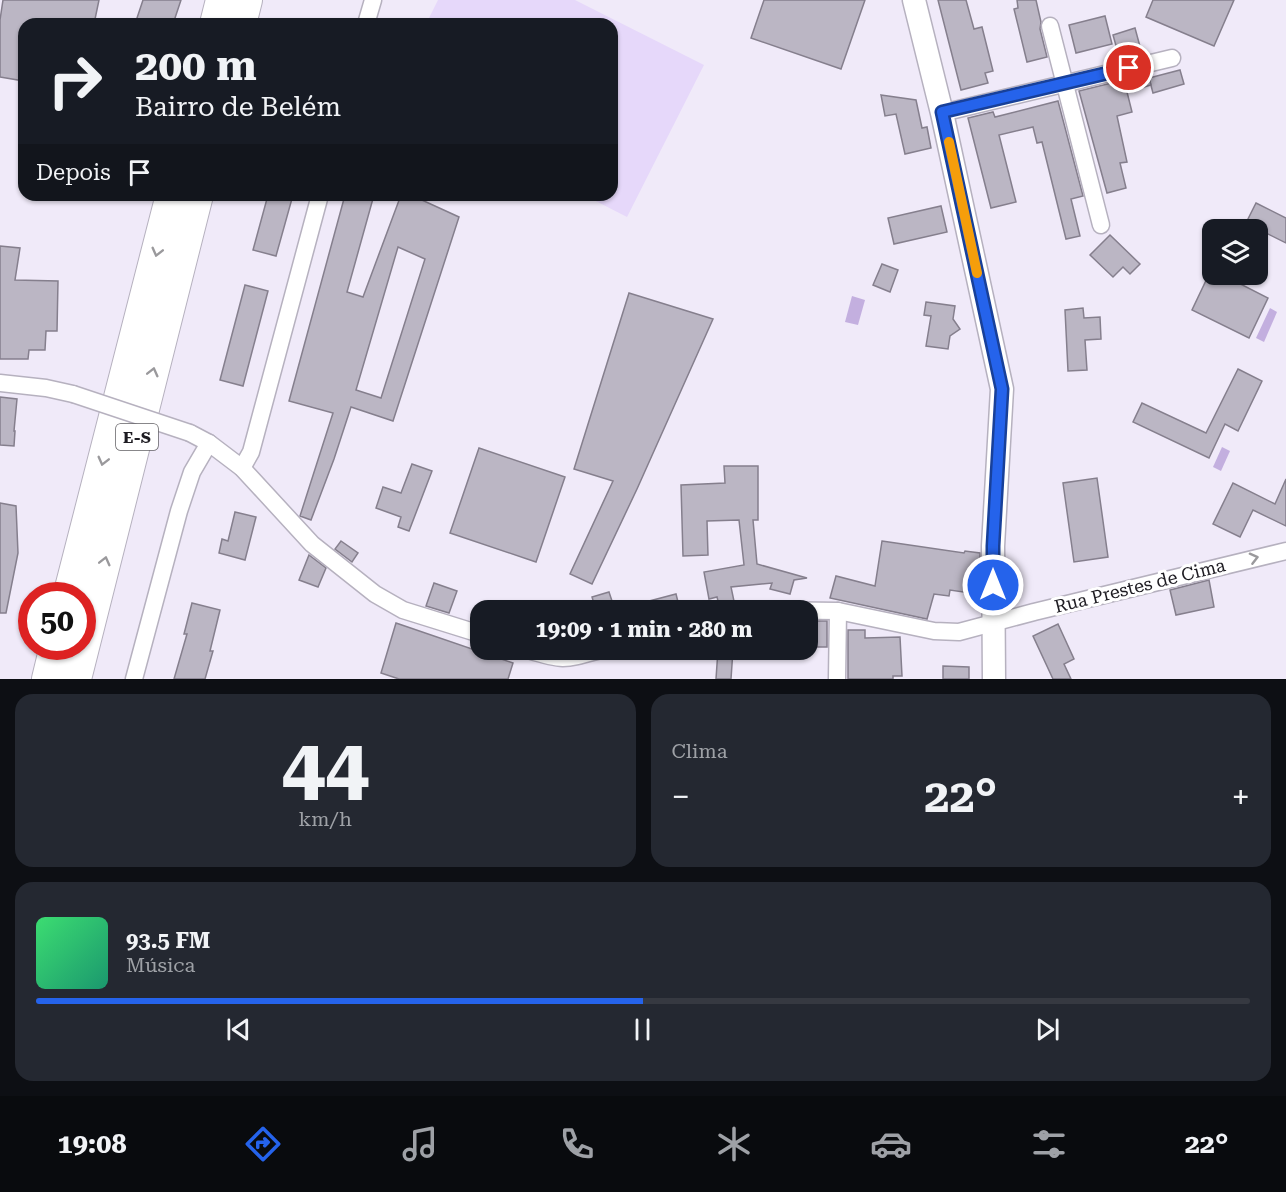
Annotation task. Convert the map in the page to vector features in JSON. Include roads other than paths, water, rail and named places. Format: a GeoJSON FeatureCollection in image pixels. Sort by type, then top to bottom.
{"type":"FeatureCollection","features":[{"type":"Feature","properties":{"kind":"highway"},"geometry":{"type":"LineString","coordinates":[[216,18],[221,0]]}},
{"type":"Feature","properties":{"kind":"highway"},"geometry":{"type":"LineString","coordinates":[[242,18],[247,0]]}},
{"type":"Feature","properties":{"kind":"highway","name":"E-S"},"geometry":{"type":"LineString","coordinates":[[72,582],[169,201]]}},
{"type":"Feature","properties":{"kind":"highway","name":"E-S"},"geometry":{"type":"LineString","coordinates":[[76,679],[196,201]]}},
{"type":"Feature","properties":{"kind":"highway"},"geometry":{"type":"LineString","coordinates":[[47,679],[52,660]]}},
{"type":"Feature","properties":{"kind":"main road"},"geometry":{"type":"LineString","coordinates":[[914,0],[942,112],[1002,389],[993,546],[994,679]]}},
{"type":"Feature","properties":{"kind":"street"},"geometry":{"type":"LineString","coordinates":[[368,18],[373,0]]}},
{"type":"Feature","properties":{"kind":"street"},"geometry":{"type":"LineString","coordinates":[[1050,26],[1101,225]]}},
{"type":"Feature","properties":{"kind":"street"},"geometry":{"type":"LineString","coordinates":[[942,112],[1172,58]]}},
{"type":"Feature","properties":{"kind":"street"},"geometry":{"type":"LineString","coordinates":[[242,468],[251,452],[318,201]]}},
{"type":"Feature","properties":{"kind":"street"},"geometry":{"type":"LineString","coordinates":[[0,383],[46,388],[73,394],[190,433],[209,443],[242,468],[312,544],[375,594],[403,610],[470,631]]}},
{"type":"Feature","properties":{"kind":"street"},"geometry":{"type":"LineString","coordinates":[[134,679],[179,511],[192,472],[209,443]]}},
{"type":"Feature","properties":{"kind":"street","name":"Rua Prestes de Cima"},"geometry":{"type":"LineString","coordinates":[[818,611],[838,611],[934,632],[959,632],[1286,550]]}},
{"type":"Feature","properties":{"kind":"street"},"geometry":{"type":"LineString","coordinates":[[837,679],[838,611]]}}]}
